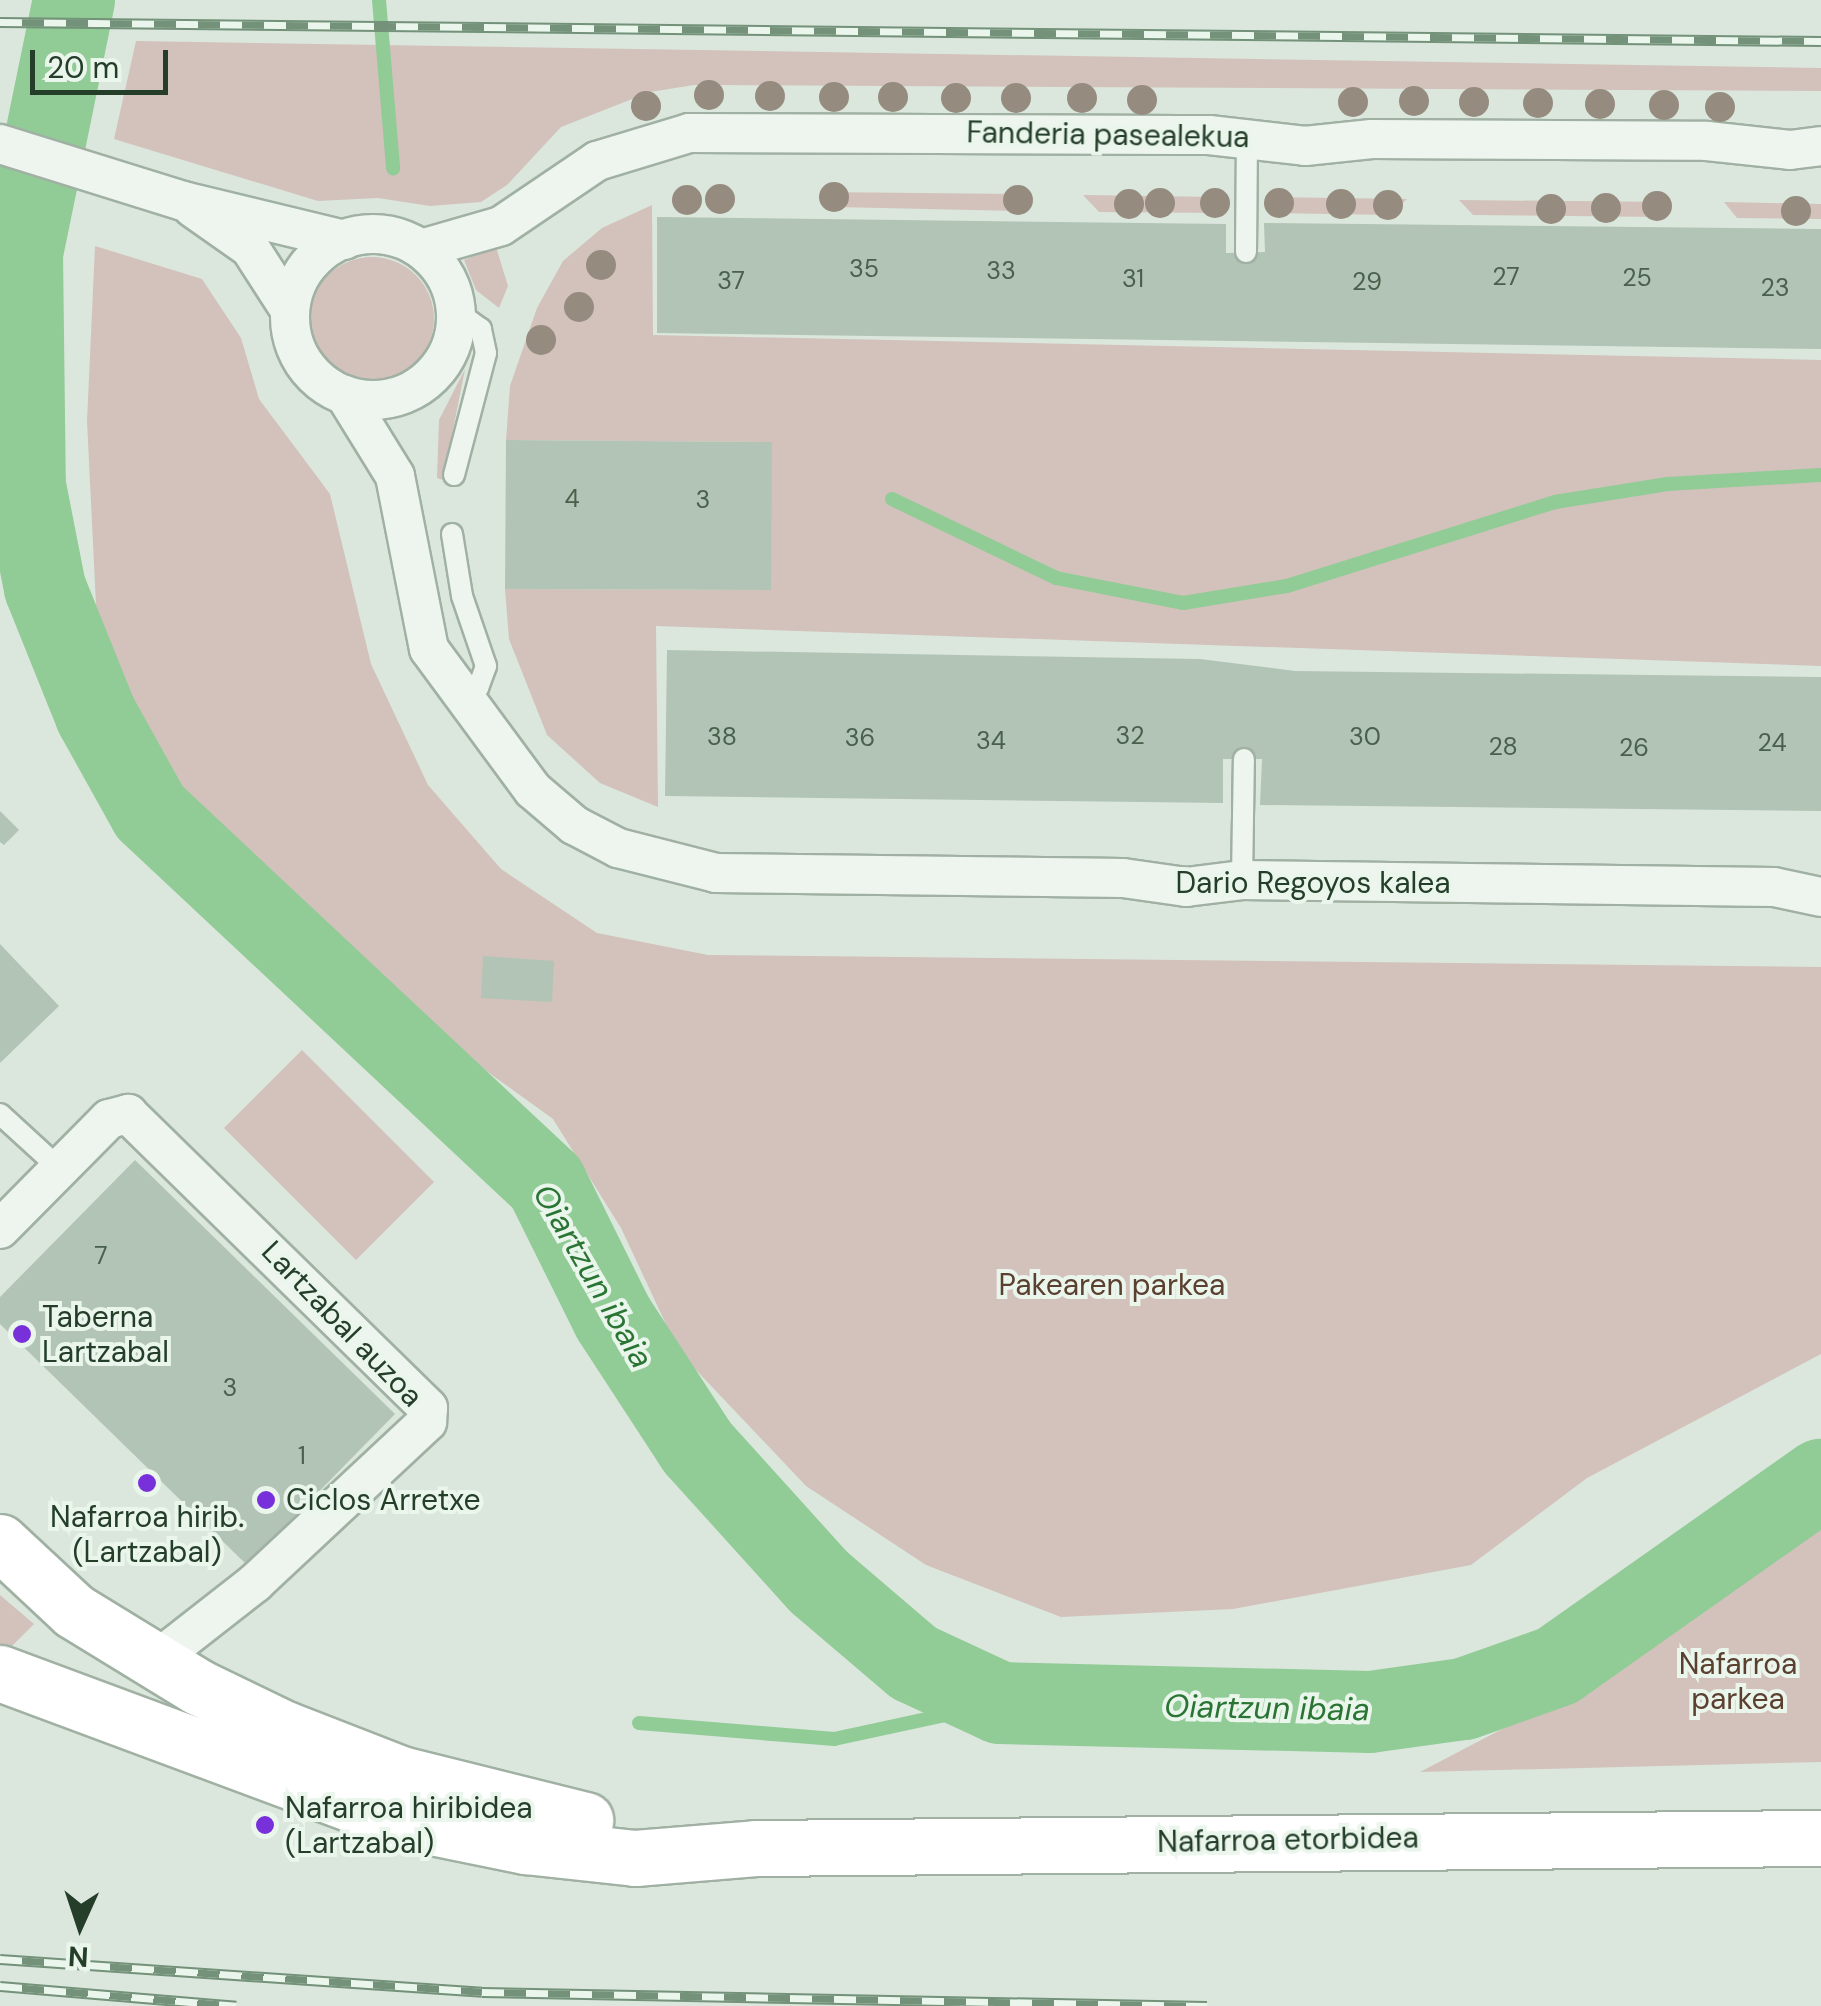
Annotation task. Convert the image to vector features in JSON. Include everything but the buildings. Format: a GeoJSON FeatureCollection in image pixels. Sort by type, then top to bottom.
{"type":"FeatureCollection","features":[{"type":"Feature","properties":{"kind":"main road","name":"Nafarroa etorbidea"},"geometry":{"type":"LineString","coordinates":[[0,1542],[74,1611],[154,1662],[285,1729],[401,1774],[549,1814],[756,1848]]}},
{"type":"Feature","properties":{"kind":"main road","name":"Nafarroa etorbidea"},"geometry":{"type":"LineString","coordinates":[[0,1674],[393,1818],[524,1846],[635,1858],[756,1848],[1821,1838]]}},
{"type":"Feature","properties":{"kind":"street","name":"Fanderia pasealekua"},"geometry":{"type":"LineString","coordinates":[[420,249],[501,226],[597,161],[689,133],[1247,136],[1306,146],[1372,138],[1707,141],[1790,150],[1821,146]]}},
{"type":"Feature","properties":{"kind":"street"},"geometry":{"type":"LineString","coordinates":[[0,144],[183,201],[344,240],[389,236],[420,249],[439,266],[456,312],[447,357],[414,390],[368,400],[344,395],[310,370],[291,332],[290,310],[302,275],[344,240]]}},
{"type":"Feature","properties":{"kind":"street"},"geometry":{"type":"LineString","coordinates":[[183,201],[250,248],[290,310]]}},
{"type":"Feature","properties":{"kind":"street","name":"Dario Regoyos kalea"},"geometry":{"type":"LineString","coordinates":[[344,395],[395,476],[429,649],[460,698],[533,790],[574,825],[652,860],[716,873],[1123,878],[1186,888],[1242,880],[1774,887],[1821,897]]}},
{"type":"Feature","properties":{"kind":"street","name":"Lartzabal auzoa"},"geometry":{"type":"LineString","coordinates":[[0,1229],[12,1207],[109,1119],[128,1114],[428,1408],[427,1422],[269,1570],[154,1662]]}},
{"type":"Feature","properties":{"kind":"lane"},"geometry":{"type":"LineString","coordinates":[[1246,252],[1247,136]]}},
{"type":"Feature","properties":{"kind":"lane"},"geometry":{"type":"LineString","coordinates":[[454,475],[486,353],[481,329],[456,312]]}},
{"type":"Feature","properties":{"kind":"lane"},"geometry":{"type":"LineString","coordinates":[[452,534],[462,596],[486,666],[478,688],[460,698]]}},
{"type":"Feature","properties":{"kind":"lane"},"geometry":{"type":"LineString","coordinates":[[1242,880],[1244,758]]}},
{"type":"Feature","properties":{"kind":"lane"},"geometry":{"type":"LineString","coordinates":[[0,1114],[58,1168]]}},
{"type":"Feature","properties":{"kind":"green space"},"geometry":{"type":"Polygon","coordinates":[[[136,41],[1821,68],[1821,91],[694,85],[650,92],[561,127],[507,185],[481,202],[430,206],[378,198],[318,201],[114,139],[136,41]]]}},
{"type":"Feature","properties":{"kind":"green space"},"geometry":{"type":"Polygon","coordinates":[[[820,192],[1029,194],[1019,211],[835,207],[820,192]]]}},
{"type":"Feature","properties":{"kind":"green space"},"geometry":{"type":"Polygon","coordinates":[[[1083,195],[1221,197],[1220,213],[1099,212],[1083,195]]]}},
{"type":"Feature","properties":{"kind":"green space"},"geometry":{"type":"Polygon","coordinates":[[[1268,197],[1407,199],[1389,215],[1268,213],[1268,197]]]}},
{"type":"Feature","properties":{"kind":"green space"},"geometry":{"type":"Polygon","coordinates":[[[1459,200],[1672,202],[1659,217],[1473,215],[1459,200]]]}},
{"type":"Feature","properties":{"kind":"green space"},"geometry":{"type":"Polygon","coordinates":[[[1724,202],[1821,204],[1821,219],[1737,218],[1724,202]]]}},
{"type":"Feature","properties":{"kind":"green space"},"geometry":{"type":"Polygon","coordinates":[[[652,205],[653,335],[1821,360],[1821,666],[656,626],[658,807],[600,783],[547,735],[509,639],[505,589],[771,590],[771,442],[506,440],[510,386],[537,308],[563,261],[602,228],[652,205]]]}},
{"type":"Feature","properties":{"kind":"green space","name":"Pakearen parkea"},"geometry":{"type":"Polygon","coordinates":[[[95,246],[202,279],[241,338],[259,399],[330,494],[371,664],[428,785],[501,869],[597,933],[708,955],[1821,967],[1821,1354],[1587,1478],[1471,1565],[1233,1609],[1061,1617],[926,1565],[806,1486],[679,1352],[621,1228],[553,1119],[424,1026],[326,941],[194,807],[98,646],[87,421],[95,246]]]}},
{"type":"Feature","properties":{"kind":"green space"},"geometry":{"type":"Polygon","coordinates":[[[496,247],[508,286],[499,308],[476,290],[464,260],[496,247]]]}},
{"type":"Feature","properties":{"kind":"green space"},"geometry":{"type":"Polygon","coordinates":[[[372,257],[396,262],[416,275],[429,295],[434,319],[429,343],[416,363],[396,376],[372,381],[348,376],[328,363],[315,343],[310,319],[315,295],[328,275],[348,262],[372,257]]]}},
{"type":"Feature","properties":{"kind":"green space"},"geometry":{"type":"Polygon","coordinates":[[[465,369],[443,480],[437,478],[439,420],[465,369]]]}},
{"type":"Feature","properties":{"kind":"green space"},"geometry":{"type":"Polygon","coordinates":[[[302,1050],[434,1182],[356,1260],[224,1128],[302,1050]]]}},
{"type":"Feature","properties":{"kind":"green space","name":"Nafarroa parkea"},"geometry":{"type":"Polygon","coordinates":[[[1821,1519],[1821,1762],[1420,1772],[1590,1683],[1821,1519]]]}},
{"type":"Feature","properties":{"kind":"green space"},"geometry":{"type":"Polygon","coordinates":[[[0,1595],[34,1624],[6,1652],[0,1650],[0,1595]]]}},
{"type":"Feature","properties":{"kind":"waterway","name":"Oiartzun ibaia"},"geometry":{"type":"LineString","coordinates":[[74,0],[22,253],[25,486],[45,588],[96,715],[150,812],[546,1183],[613,1318],[697,1447],[819,1582],[914,1663],[1000,1703],[1370,1712],[1464,1699],[1557,1666],[1821,1480]]}},
{"type":"Feature","properties":{"kind":"waterway"},"geometry":{"type":"LineString","coordinates":[[379,0],[393,168]]}},
{"type":"Feature","properties":{"kind":"waterway"},"geometry":{"type":"LineString","coordinates":[[892,499],[1056,578],[1183,603],[1287,586],[1555,502],[1668,484],[1821,475]]}},
{"type":"Feature","properties":{"kind":"waterway"},"geometry":{"type":"LineString","coordinates":[[639,1723],[834,1739],[1000,1703]]}},
{"type":"Feature","properties":{"kind":"railway"},"geometry":{"type":"LineString","coordinates":[[0,22],[1821,41]]}},
{"type":"Feature","properties":{"kind":"railway"},"geometry":{"type":"LineString","coordinates":[[0,1959],[482,1992],[1207,2006]]}},
{"type":"Feature","properties":{"kind":"railway"},"geometry":{"type":"LineString","coordinates":[[0,1986],[236,2006]]}},
{"type":"Feature","properties":{"kind":"place","name":"Taberna Lartzabal"},"geometry":{"type":"Point","coordinates":[22,1334]}},
{"type":"Feature","properties":{"kind":"place","name":"Nafarroa hirib. (Lartzabal)"},"geometry":{"type":"Point","coordinates":[147,1483]}},
{"type":"Feature","properties":{"kind":"place","name":"Ciclos Arretxe"},"geometry":{"type":"Point","coordinates":[266,1500]}},
{"type":"Feature","properties":{"kind":"place","name":"Nafarroa hiribidea (Lartzabal)"},"geometry":{"type":"Point","coordinates":[265,1825]}}]}
